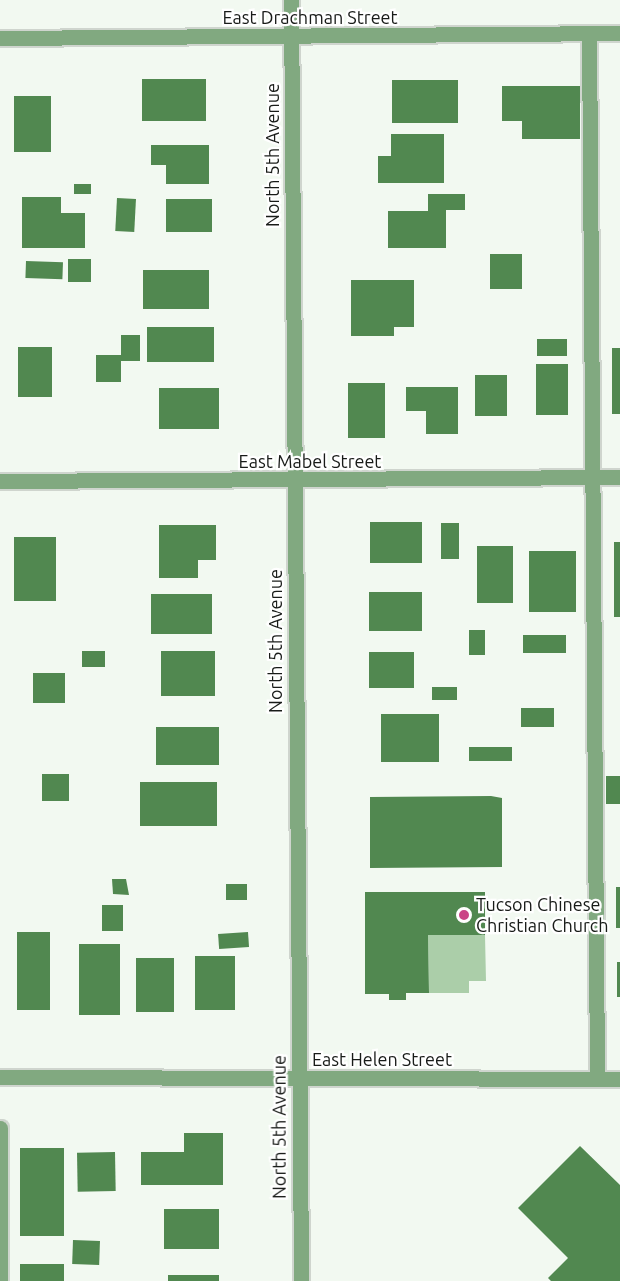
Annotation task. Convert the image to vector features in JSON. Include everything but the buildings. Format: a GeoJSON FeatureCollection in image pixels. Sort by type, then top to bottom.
{"type":"FeatureCollection","features":[{"type":"Feature","properties":{"kind":"street","name":"North 5th Avenue"},"geometry":{"type":"LineString","coordinates":[[291,0],[301,1281]]}},
{"type":"Feature","properties":{"kind":"street","name":"East Drachman Street"},"geometry":{"type":"LineString","coordinates":[[0,38],[620,33]]}},
{"type":"Feature","properties":{"kind":"street"},"geometry":{"type":"LineString","coordinates":[[589,34],[597,1078]]}},
{"type":"Feature","properties":{"kind":"street","name":"East Mabel Street"},"geometry":{"type":"LineString","coordinates":[[0,481],[293,481],[620,477]]}},
{"type":"Feature","properties":{"kind":"street","name":"East Helen Street"},"geometry":{"type":"LineString","coordinates":[[0,1077],[620,1079]]}},
{"type":"Feature","properties":{"kind":"street"},"geometry":{"type":"LineString","coordinates":[[0,1128],[0,1281]]}},
{"type":"Feature","properties":{"kind":"green space"},"geometry":{"type":"Polygon","coordinates":[[[428,935],[485,935],[486,981],[469,981],[469,993],[429,993],[428,935]]]}},
{"type":"Feature","properties":{"kind":"place","name":"Tucson Chinese Christian Church"},"geometry":{"type":"Point","coordinates":[464,915]}}]}
